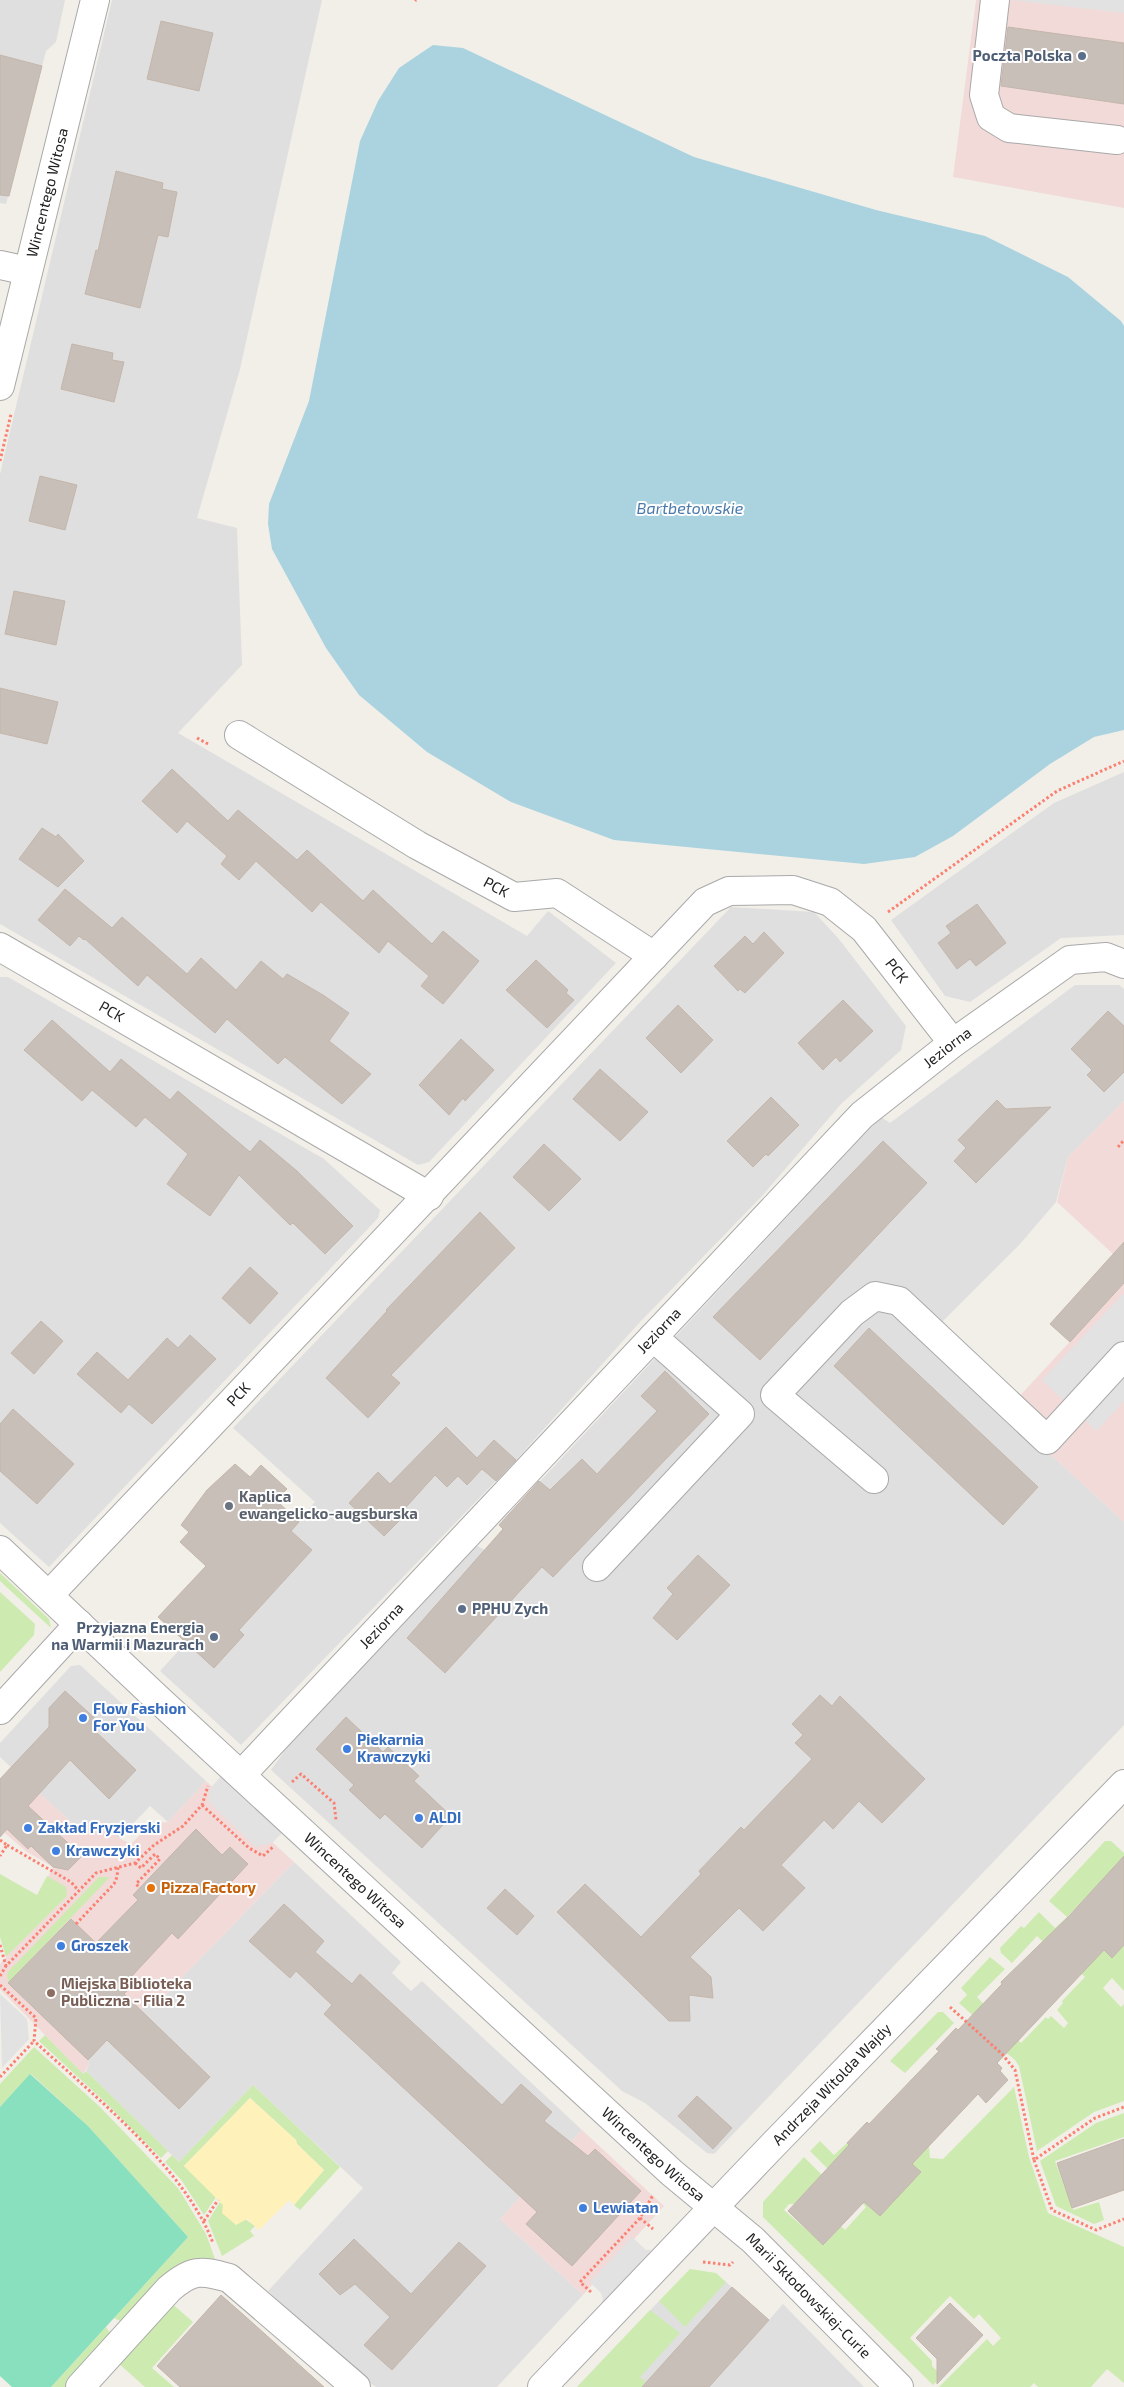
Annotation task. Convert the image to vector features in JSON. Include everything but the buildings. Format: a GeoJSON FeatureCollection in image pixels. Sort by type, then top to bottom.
{"type":"FeatureCollection","features":[{"type":"Feature","properties":{"kind":"street","name":"Wincentego Witosa"},"geometry":{"type":"LineString","coordinates":[[0,386],[95,0]]}},
{"type":"Feature","properties":{"kind":"street"},"geometry":{"type":"LineString","coordinates":[[995,0],[984,95],[991,117],[1009,128],[1117,140]]}},
{"type":"Feature","properties":{"kind":"street"},"geometry":{"type":"LineString","coordinates":[[0,265],[28,271]]}},
{"type":"Feature","properties":{"kind":"street","name":"PCK"},"geometry":{"type":"LineString","coordinates":[[239,735],[417,845],[514,897],[558,893],[654,956]]}},
{"type":"Feature","properties":{"kind":"street","name":"PCK"},"geometry":{"type":"LineString","coordinates":[[49,1595],[429,1196],[588,1042],[654,956],[705,902],[729,890],[793,890],[830,902],[864,929],[953,1043]]}},
{"type":"Feature","properties":{"kind":"street","name":"PCK"},"geometry":{"type":"LineString","coordinates":[[0,947],[429,1196]]}},
{"type":"Feature","properties":{"kind":"street","name":"Jeziorna"},"geometry":{"type":"LineString","coordinates":[[241,1775],[862,1115],[953,1043],[1070,960],[1106,957],[1124,964]]}},
{"type":"Feature","properties":{"kind":"street"},"geometry":{"type":"LineString","coordinates":[[597,1567],[740,1414],[775,1395],[852,1313],[875,1296],[899,1301],[1047,1440],[1124,1356]]}},
{"type":"Feature","properties":{"kind":"street"},"geometry":{"type":"LineString","coordinates":[[653,1337],[740,1414]]}},
{"type":"Feature","properties":{"kind":"street"},"geometry":{"type":"LineString","coordinates":[[775,1395],[874,1479]]}},
{"type":"Feature","properties":{"kind":"street","name":"Wincentego Witosa"},"geometry":{"type":"LineString","coordinates":[[0,1550],[672,2173],[714,2207]]}},
{"type":"Feature","properties":{"kind":"street"},"geometry":{"type":"LineString","coordinates":[[0,1710],[79,1624]]}},
{"type":"Feature","properties":{"kind":"street","name":"Andrzeja Witolda Wajdy"},"geometry":{"type":"LineString","coordinates":[[542,2387],[1124,1784]]}},
{"type":"Feature","properties":{"kind":"street","name":"Marii Skłodowskiej-Curie"},"geometry":{"type":"LineString","coordinates":[[714,2207],[753,2240],[899,2387]]}},
{"type":"Feature","properties":{"kind":"street"},"geometry":{"type":"LineString","coordinates":[[80,2387],[169,2289],[183,2277],[195,2272],[206,2272],[229,2278],[356,2387]]}},
{"type":"Feature","properties":{"kind":"path"},"geometry":{"type":"LineString","coordinates":[[198,738],[214,748]]}},
{"type":"Feature","properties":{"kind":"path"},"geometry":{"type":"LineString","coordinates":[[864,929],[1056,791],[1124,761]]}},
{"type":"Feature","properties":{"kind":"path"},"geometry":{"type":"LineString","coordinates":[[1118,1147],[1124,1140]]}},
{"type":"Feature","properties":{"kind":"path"},"geometry":{"type":"LineString","coordinates":[[0,1976],[6,1966],[96,1873],[135,1863],[154,1845],[183,1826],[202,1805],[206,1788],[212,1781]]}},
{"type":"Feature","properties":{"kind":"path"},"geometry":{"type":"LineString","coordinates":[[0,1840],[71,1882],[78,1890]]}},
{"type":"Feature","properties":{"kind":"path"},"geometry":{"type":"LineString","coordinates":[[0,1856],[7,1845]]}},
{"type":"Feature","properties":{"kind":"path"},"geometry":{"type":"LineString","coordinates":[[135,1863],[141,1868],[155,1854],[160,1859],[136,1884],[140,1888]]}},
{"type":"Feature","properties":{"kind":"path"},"geometry":{"type":"LineString","coordinates":[[76,1924],[114,1884],[118,1867]]}},
{"type":"Feature","properties":{"kind":"path"},"geometry":{"type":"LineString","coordinates":[[0,1945],[6,1966]]}},
{"type":"Feature","properties":{"kind":"path"},"geometry":{"type":"LineString","coordinates":[[0,1985],[36,2018],[34,2041],[0,2078]]}},
{"type":"Feature","properties":{"kind":"path"},"geometry":{"type":"LineString","coordinates":[[948,2005],[1002,2054],[1015,2070],[1034,2160],[1052,2210],[1096,2230],[1124,2219]]}},
{"type":"Feature","properties":{"kind":"path"},"geometry":{"type":"LineString","coordinates":[[34,2041],[108,2108],[178,2183],[204,2221],[229,2278]]}},
{"type":"Feature","properties":{"kind":"path"},"geometry":{"type":"LineString","coordinates":[[1034,2160],[1095,2118],[1124,2107]]}},
{"type":"Feature","properties":{"kind":"path"},"geometry":{"type":"LineString","coordinates":[[204,2221],[218,2200]]}},
{"type":"Feature","properties":{"kind":"path"},"geometry":{"type":"LineString","coordinates":[[696,2262],[730,2265],[735,2260]]}},
{"type":"Feature","properties":{"kind":"shaded area"},"geometry":{"type":"Polygon","coordinates":[[[0,0],[65,0],[56,42],[46,51],[6,204],[0,203],[0,0]]]}},
{"type":"Feature","properties":{"kind":"shaded area"},"geometry":{"type":"Polygon","coordinates":[[[112,0],[322,0],[240,369],[197,518],[237,528],[242,665],[178,733],[527,936],[548,911],[616,963],[429,1162],[418,1165],[0,924],[0,474],[112,0]]]}},
{"type":"Feature","properties":{"kind":"shaded area"},"geometry":{"type":"Polygon","coordinates":[[[976,0],[1124,0],[1124,208],[953,177],[976,0]]]}},
{"type":"Feature","properties":{"kind":"shaded area"},"geometry":{"type":"Polygon","coordinates":[[[1012,0],[1124,0],[1124,13],[1012,0]]]}},
{"type":"Feature","properties":{"kind":"shaded area"},"geometry":{"type":"Polygon","coordinates":[[[1124,772],[1124,935],[1061,938],[970,1002],[945,996],[891,920],[1054,803],[1124,772]]]}},
{"type":"Feature","properties":{"kind":"shaded area"},"geometry":{"type":"Polygon","coordinates":[[[731,907],[814,912],[838,938],[906,1026],[901,1050],[841,1104],[762,1196],[640,1322],[516,1460],[241,1745],[160,1671],[315,1502],[233,1428],[731,907]]]}},
{"type":"Feature","properties":{"kind":"shaded area"},"geometry":{"type":"Polygon","coordinates":[[[0,977],[8,977],[324,1159],[380,1210],[378,1218],[49,1567],[0,1523],[0,977]]]}},
{"type":"Feature","properties":{"kind":"shaded area"},"geometry":{"type":"Polygon","coordinates":[[[1075,985],[1119,985],[1124,989],[1124,1101],[1068,1157],[1056,1202],[1020,1244],[942,1322],[948,1333],[1049,1453],[1124,1522],[1124,1725],[714,2154],[707,2153],[645,2103],[622,2091],[271,1770],[296,1735],[477,1546],[485,1550],[503,1529],[499,1525],[881,1117],[890,1123],[1075,985]]]}},
{"type":"Feature","properties":{"kind":"shaded area"},"geometry":{"type":"Polygon","coordinates":[[[1124,1101],[1124,1245],[1122,1244],[1113,1254],[1057,1202],[1068,1157],[1124,1101]]]}},
{"type":"Feature","properties":{"kind":"shaded area"},"geometry":{"type":"Polygon","coordinates":[[[1124,1283],[1124,1522],[1049,1453],[1016,1400],[1124,1283]]]}},
{"type":"Feature","properties":{"kind":"shaded area"},"geometry":{"type":"Polygon","coordinates":[[[1124,1293],[1124,1401],[1096,1431],[1042,1380],[1124,1293]]]}},
{"type":"Feature","properties":{"kind":"shaded area"},"geometry":{"type":"Polygon","coordinates":[[[80,1665],[206,1781],[168,1822],[150,1806],[119,1838],[84,1834],[0,1757],[0,1743],[71,1666],[80,1665]]]}},
{"type":"Feature","properties":{"kind":"shaded area"},"geometry":{"type":"Polygon","coordinates":[[[11,1767],[84,1834],[99,1819],[119,1838],[131,1844],[152,1823],[168,1822],[206,1781],[294,1862],[163,1997],[153,1998],[88,2060],[89,2064],[83,2074],[0,1989],[0,1964],[6,1957],[53,1867],[27,1852],[0,1829],[0,1780],[11,1767]]]}},
{"type":"Feature","properties":{"kind":"shaded area"},"geometry":{"type":"Polygon","coordinates":[[[221,1776],[282,1833],[273,1842],[256,1847],[209,1802],[209,1790],[221,1776]]]}},
{"type":"Feature","properties":{"kind":"shaded area"},"geometry":{"type":"Polygon","coordinates":[[[294,1862],[401,1962],[392,1973],[411,1991],[422,1981],[582,2130],[500,2219],[583,2295],[497,2387],[376,2387],[357,2373],[268,2291],[363,2188],[253,2085],[179,2162],[86,2071],[89,2064],[88,2060],[112,2035],[153,1998],[163,1997],[294,1862]]]}},
{"type":"Feature","properties":{"kind":"shaded area"},"geometry":{"type":"Polygon","coordinates":[[[0,1994],[27,2019],[29,2039],[2,2068],[0,1994]]]}},
{"type":"Feature","properties":{"kind":"shaded area"},"geometry":{"type":"Polygon","coordinates":[[[582,2130],[664,2206],[583,2295],[500,2219],[582,2130]]]}},
{"type":"Feature","properties":{"kind":"shaded area"},"geometry":{"type":"Polygon","coordinates":[[[632,2237],[646,2250],[652,2250],[600,2306],[603,2299],[601,2293],[590,2282],[632,2237]]]}},
{"type":"Feature","properties":{"kind":"shaded area"},"geometry":{"type":"Polygon","coordinates":[[[726,2282],[769,2320],[783,2304],[864,2387],[577,2387],[659,2301],[726,2282]]]}},
{"type":"Feature","properties":{"kind":"green space"},"geometry":{"type":"Polygon","coordinates":[[[0,1573],[49,1619],[51,1628],[0,1581],[0,1573]]]}},
{"type":"Feature","properties":{"kind":"green space"},"geometry":{"type":"Polygon","coordinates":[[[0,1592],[35,1624],[34,1635],[0,1672],[0,1592]]]}},
{"type":"Feature","properties":{"kind":"green space"},"geometry":{"type":"Polygon","coordinates":[[[1105,1841],[1111,1841],[1124,1853],[1124,1857],[1068,1916],[1112,1958],[1124,1945],[1124,1991],[1112,1978],[1103,1988],[1121,2007],[1124,2004],[1124,2101],[1094,2112],[1037,2151],[1019,2066],[1015,2060],[985,2035],[989,2030],[959,2003],[967,1995],[961,1988],[990,1957],[1005,1969],[977,1997],[1021,2043],[1046,2017],[1048,2019],[1051,2016],[1064,2028],[1068,2023],[1057,2010],[1063,2003],[1062,2001],[1085,1977],[1045,1940],[1042,1941],[1037,1936],[1012,1963],[1001,1953],[1000,1948],[1021,1926],[1024,1928],[1039,1912],[1055,1928],[1067,1917],[1049,1901],[1105,1841]]]}},
{"type":"Feature","properties":{"kind":"green space"},"geometry":{"type":"Polygon","coordinates":[[[0,1874],[37,1895],[47,1876],[66,1887],[67,1896],[6,1957],[0,1937],[0,1874]]]}},
{"type":"Feature","properties":{"kind":"green space"},"geometry":{"type":"Polygon","coordinates":[[[99,1877],[110,1877],[8,1983],[7,1973],[99,1877]]]}},
{"type":"Feature","properties":{"kind":"green space"},"geometry":{"type":"Polygon","coordinates":[[[938,2012],[943,2012],[954,2023],[905,2073],[890,2061],[938,2012]]]}},
{"type":"Feature","properties":{"kind":"green space"},"geometry":{"type":"Polygon","coordinates":[[[45,2035],[83,2074],[86,2071],[168,2151],[161,2158],[104,2101],[39,2041],[45,2035]]]}},
{"type":"Feature","properties":{"kind":"green space"},"geometry":{"type":"Polygon","coordinates":[[[34,2047],[100,2107],[178,2188],[206,2234],[215,2259],[202,2262],[128,2325],[114,2318],[188,2237],[88,2126],[31,2074],[0,2107],[0,2084],[34,2047]]]}},
{"type":"Feature","properties":{"kind":"green space"},"geometry":{"type":"Polygon","coordinates":[[[30,2074],[88,2126],[188,2237],[51,2387],[12,2387],[0,2376],[0,2107],[30,2074]]]}},
{"type":"Feature","properties":{"kind":"green space"},"geometry":{"type":"Polygon","coordinates":[[[253,2085],[340,2167],[300,2210],[294,2205],[324,2170],[297,2144],[296,2140],[250,2098],[184,2166],[216,2197],[204,2215],[182,2181],[165,2162],[172,2155],[179,2162],[253,2085]]]}},
{"type":"Feature","properties":{"kind":"green space"},"geometry":{"type":"Polygon","coordinates":[[[1014,2087],[1029,2157],[1048,2213],[1124,2247],[1124,2383],[1107,2369],[1091,2387],[1038,2387],[1034,2383],[1030,2387],[939,2387],[987,2339],[993,2346],[1001,2338],[979,2314],[974,2319],[950,2296],[910,2338],[932,2361],[932,2366],[942,2376],[933,2385],[763,2217],[763,2202],[804,2157],[822,2175],[794,2204],[789,2204],[784,2210],[824,2245],[841,2226],[845,2230],[866,2207],[810,2151],[820,2141],[834,2155],[847,2143],[900,2194],[921,2172],[912,2164],[929,2146],[930,2158],[943,2159],[1014,2087]]]}},
{"type":"Feature","properties":{"kind":"green space"},"geometry":{"type":"Polygon","coordinates":[[[1124,2113],[1124,2137],[1055,2161],[1073,2210],[1099,2202],[1104,2220],[1094,2224],[1056,2206],[1040,2161],[1096,2123],[1124,2113]]]}},
{"type":"Feature","properties":{"kind":"green space"},"geometry":{"type":"Polygon","coordinates":[[[220,2202],[255,2226],[250,2231],[254,2236],[222,2256],[208,2221],[220,2202]]]}},
{"type":"Feature","properties":{"kind":"green space"},"geometry":{"type":"Polygon","coordinates":[[[690,2269],[716,2273],[726,2282],[685,2327],[659,2301],[690,2269]]]}},
{"type":"Feature","properties":{"kind":"green space"},"geometry":{"type":"Polygon","coordinates":[[[169,2301],[193,2322],[152,2368],[174,2387],[145,2387],[117,2362],[169,2301]]]}},
{"type":"Feature","properties":{"kind":"green space"},"geometry":{"type":"Polygon","coordinates":[[[650,2310],[680,2333],[640,2377],[651,2387],[577,2387],[650,2310]]]}},
{"type":"Feature","properties":{"kind":"green space"},"geometry":{"type":"Polygon","coordinates":[[[106,2327],[115,2340],[71,2387],[51,2387],[106,2327]]]}},
{"type":"Feature","properties":{"kind":"sand"},"geometry":{"type":"Polygon","coordinates":[[[250,2098],[296,2140],[297,2144],[324,2170],[294,2205],[289,2200],[259,2230],[247,2219],[236,2225],[222,2213],[223,2205],[184,2166],[250,2098]]]}},
{"type":"Feature","properties":{"kind":"water","name":"Bartbetowskie"},"geometry":{"type":"Polygon","coordinates":[[[433,45],[463,48],[694,157],[876,210],[985,236],[1068,277],[1121,321],[1124,326],[1124,730],[1094,737],[1050,764],[953,836],[915,857],[864,864],[614,840],[511,802],[427,752],[359,695],[326,648],[272,549],[268,524],[269,504],[309,401],[360,141],[378,101],[399,68],[433,45]]]}},
{"type":"Feature","properties":{"kind":"place","name":"Poczta Polska"},"geometry":{"type":"Point","coordinates":[1082,56]}},
{"type":"Feature","properties":{"kind":"place","name":"Kaplica ewangelicko-augsburska"},"geometry":{"type":"Point","coordinates":[229,1506]}},
{"type":"Feature","properties":{"kind":"place","name":"PPHU Zych"},"geometry":{"type":"Point","coordinates":[462,1609]}},
{"type":"Feature","properties":{"kind":"place","name":"Przyjazna Energia na Warmii i Mazurach"},"geometry":{"type":"Point","coordinates":[214,1637]}},
{"type":"Feature","properties":{"kind":"place","name":"Flow Fashion For You"},"geometry":{"type":"Point","coordinates":[83,1718]}},
{"type":"Feature","properties":{"kind":"place","name":"Piekarnia Krawczyki"},"geometry":{"type":"Point","coordinates":[347,1749]}},
{"type":"Feature","properties":{"kind":"place","name":"ALDI"},"geometry":{"type":"Point","coordinates":[419,1818]}},
{"type":"Feature","properties":{"kind":"place","name":"Zakład Fryzjerski"},"geometry":{"type":"Point","coordinates":[28,1828]}},
{"type":"Feature","properties":{"kind":"place","name":"Krawczyki"},"geometry":{"type":"Point","coordinates":[56,1851]}},
{"type":"Feature","properties":{"kind":"place","name":"Pizza Factory"},"geometry":{"type":"Point","coordinates":[151,1888]}},
{"type":"Feature","properties":{"kind":"place","name":"Groszek"},"geometry":{"type":"Point","coordinates":[61,1946]}},
{"type":"Feature","properties":{"kind":"place","name":"Miejska Biblioteka Publiczna - Filia 2"},"geometry":{"type":"Point","coordinates":[51,1993]}},
{"type":"Feature","properties":{"kind":"place","name":"Lewiatan"},"geometry":{"type":"Point","coordinates":[583,2208]}}]}
